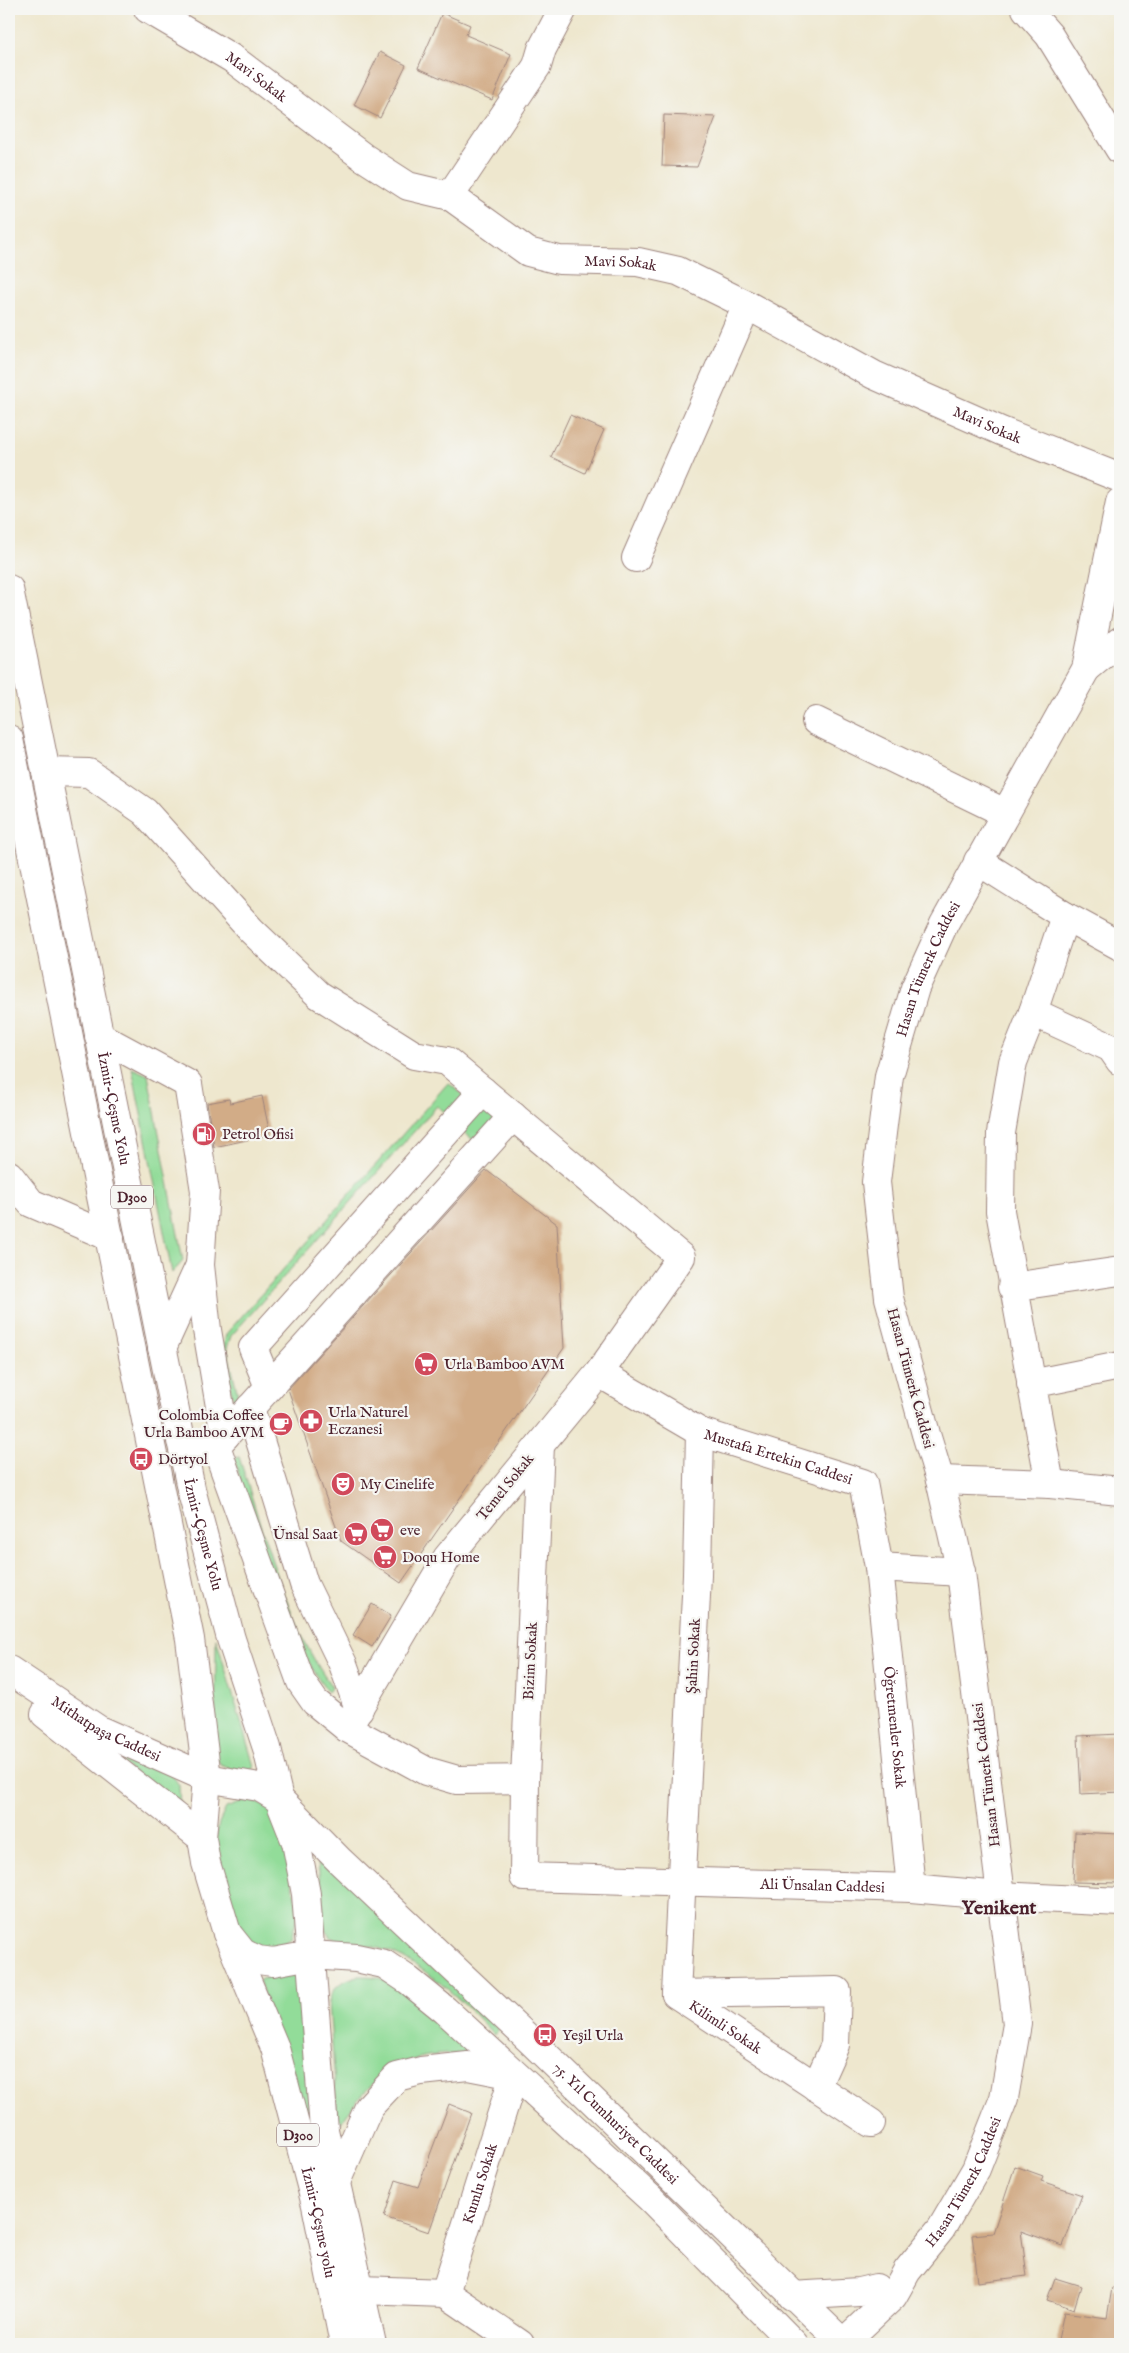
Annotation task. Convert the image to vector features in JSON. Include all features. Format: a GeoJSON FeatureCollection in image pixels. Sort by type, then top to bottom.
{"type":"FeatureCollection","features":[{"type":"Feature","properties":{"kind":"main road","name":"Mavi Sokak"},"geometry":{"type":"LineString","coordinates":[[148,9],[233,59],[363,157],[408,186],[450,196],[528,252],[539,256],[569,261],[620,260],[656,265],[699,280],[874,375],[1001,431],[1120,478]]}},
{"type":"Feature","properties":{"kind":"main road"},"geometry":{"type":"LineString","coordinates":[[450,196],[537,66],[542,49],[563,9]]}},
{"type":"Feature","properties":{"kind":"main road"},"geometry":{"type":"LineString","coordinates":[[1026,9],[1049,35],[1120,150]]}},
{"type":"Feature","properties":{"kind":"main road"},"geometry":{"type":"LineString","coordinates":[[636,558],[746,305]]}},
{"type":"Feature","properties":{"kind":"main road","name":"Hasan Tümerk Caddesi"},"geometry":{"type":"LineString","coordinates":[[834,2341],[893,2296],[907,2271],[941,2229],[976,2169],[1004,2098],[1017,2024],[961,1572],[940,1480],[889,1298],[876,1182],[889,1076],[915,988],[944,924],[1086,669],[1120,502]]}},
{"type":"Feature","properties":{"kind":"main road","name":"İzmir-Çeşme Yolu"},"geometry":{"type":"LineString","coordinates":[[9,589],[191,1489],[231,1639],[267,1748],[279,1799]]}},
{"type":"Feature","properties":{"kind":"main road"},"geometry":{"type":"LineString","coordinates":[[1086,669],[1120,641]]}},
{"type":"Feature","properties":{"kind":"main road"},"geometry":{"type":"LineString","coordinates":[[816,720],[1005,813]]}},
{"type":"Feature","properties":{"kind":"main road","name":"İzmir-Çeşme Yolu"},"geometry":{"type":"LineString","coordinates":[[9,739],[190,1639],[207,1778]]}},
{"type":"Feature","properties":{"kind":"main road"},"geometry":{"type":"LineString","coordinates":[[46,772],[89,773],[145,812],[252,930],[319,995],[414,1055],[447,1061],[510,1113],[276,1374],[250,1408],[220,1441],[181,1441]]}},
{"type":"Feature","properties":{"kind":"main road"},"geometry":{"type":"LineString","coordinates":[[978,861],[1065,916],[1120,946]]}},
{"type":"Feature","properties":{"kind":"main road"},"geometry":{"type":"LineString","coordinates":[[1050,1484],[1012,1286],[1000,1210],[1000,1133],[1013,1062],[1033,1012],[1065,916]]}},
{"type":"Feature","properties":{"kind":"main road"},"geometry":{"type":"LineString","coordinates":[[1033,1012],[1111,1048],[1120,1061]]}},
{"type":"Feature","properties":{"kind":"main road"},"geometry":{"type":"LineString","coordinates":[[99,1036],[188,1084],[205,1191],[200,1265],[220,1441],[300,1682],[315,1702],[353,1719],[426,1771],[456,1780],[525,1779]]}},
{"type":"Feature","properties":{"kind":"main road"},"geometry":{"type":"LineString","coordinates":[[276,1374],[253,1348],[483,1091]]}},
{"type":"Feature","properties":{"kind":"main road","name":"Temel Sokak"},"geometry":{"type":"LineString","coordinates":[[353,1719],[447,1558],[599,1373],[681,1257],[510,1113]]}},
{"type":"Feature","properties":{"kind":"main road"},"geometry":{"type":"LineString","coordinates":[[9,1174],[31,1203],[110,1237]]}},
{"type":"Feature","properties":{"kind":"main road"},"geometry":{"type":"LineString","coordinates":[[162,1348],[200,1265]]}},
{"type":"Feature","properties":{"kind":"main road"},"geometry":{"type":"LineString","coordinates":[[1012,1286],[1120,1271]]}},
{"type":"Feature","properties":{"kind":"main road"},"geometry":{"type":"LineString","coordinates":[[1031,1384],[1120,1366]]}},
{"type":"Feature","properties":{"kind":"main road","name":"Mustafa Ertekin Caddesi"},"geometry":{"type":"LineString","coordinates":[[599,1373],[700,1432],[863,1483],[878,1568]]}},
{"type":"Feature","properties":{"kind":"main road"},"geometry":{"type":"LineString","coordinates":[[250,1408],[304,1584],[343,1664],[353,1719]]}},
{"type":"Feature","properties":{"kind":"main road","name":"Şahin Sokak"},"geometry":{"type":"LineString","coordinates":[[681,1880],[697,1575],[700,1432]]}},
{"type":"Feature","properties":{"kind":"main road","name":"Bizim Sokak"},"geometry":{"type":"LineString","coordinates":[[524,1878],[525,1779],[540,1445]]}},
{"type":"Feature","properties":{"kind":"main road"},"geometry":{"type":"LineString","coordinates":[[940,1480],[1050,1484],[1120,1491]]}},
{"type":"Feature","properties":{"kind":"main road"},"geometry":{"type":"LineString","coordinates":[[878,1568],[961,1572]]}},
{"type":"Feature","properties":{"kind":"main road","name":"Öğretmenler Sokak"},"geometry":{"type":"LineString","coordinates":[[878,1568],[911,1888]]}},
{"type":"Feature","properties":{"kind":"main road","name":"Mithatpaşa Caddesi"},"geometry":{"type":"LineString","coordinates":[[9,1670],[99,1730],[207,1778],[259,1787],[279,1799]]}},
{"type":"Feature","properties":{"kind":"main road"},"geometry":{"type":"LineString","coordinates":[[9,1685],[202,1838]]}},
{"type":"Feature","properties":{"kind":"main road"},"geometry":{"type":"LineString","coordinates":[[162,1758],[172,1757],[187,1747],[194,1739],[200,1720]]}},
{"type":"Feature","properties":{"kind":"main road","name":"D300"},"geometry":{"type":"LineString","coordinates":[[207,1778],[202,1838],[206,1863],[227,1932]]}},
{"type":"Feature","properties":{"kind":"main road","name":"D300"},"geometry":{"type":"LineString","coordinates":[[279,1799],[296,1842],[306,1894],[311,1955]]}},
{"type":"Feature","properties":{"kind":"main road","name":"75. Yıl Cumhuriyet Caddesi"},"geometry":{"type":"LineString","coordinates":[[279,1799],[340,1861],[531,2041],[792,2296],[834,2341]]}},
{"type":"Feature","properties":{"kind":"main road","name":"Ali Ünsalan Caddesi"},"geometry":{"type":"LineString","coordinates":[[524,1878],[681,1880],[911,1888],[1001,1896],[1120,1902]]}},
{"type":"Feature","properties":{"kind":"main road","name":"Kilimli Sokak"},"geometry":{"type":"LineString","coordinates":[[681,1880],[676,1994],[871,2123]]}},
{"type":"Feature","properties":{"kind":"main road","name":"75. Yıl Cumhuriyet Caddesi"},"geometry":{"type":"LineString","coordinates":[[227,1932],[243,1953],[258,1960],[273,1962],[311,1955],[356,1958],[384,1964],[408,1980],[445,2010],[651,2199],[794,2344]]}},
{"type":"Feature","properties":{"kind":"main road","name":"İzmir-Çeşme yolu"},"geometry":{"type":"LineString","coordinates":[[227,1932],[275,2048],[316,2205],[344,2344]]}},
{"type":"Feature","properties":{"kind":"main road","name":"İzmir-Çeşme yolu"},"geometry":{"type":"LineString","coordinates":[[311,1955],[324,2130],[372,2344]]}},
{"type":"Feature","properties":{"kind":"main road"},"geometry":{"type":"LineString","coordinates":[[676,1994],[837,1991],[835,2045],[816,2087]]}},
{"type":"Feature","properties":{"kind":"main road"},"geometry":{"type":"LineString","coordinates":[[336,2182],[369,2107],[397,2077],[421,2071],[468,2066],[514,2075]]}},
{"type":"Feature","properties":{"kind":"main road","name":"Kumlu Sokak"},"geometry":{"type":"LineString","coordinates":[[445,2293],[514,2075]]}},
{"type":"Feature","properties":{"kind":"main road"},"geometry":{"type":"LineString","coordinates":[[834,2341],[876,2288],[883,2282],[907,2271]]}},
{"type":"Feature","properties":{"kind":"main road"},"geometry":{"type":"LineString","coordinates":[[792,2296],[859,2292],[876,2288]]}},
{"type":"Feature","properties":{"kind":"main road"},"geometry":{"type":"LineString","coordinates":[[361,2290],[445,2293],[520,2344]]}},
{"type":"Feature","properties":{"kind":"green space"},"geometry":{"type":"Polygon","coordinates":[[[132,1068],[148,1075],[183,1261],[172,1273],[132,1068]]]}},
{"type":"Feature","properties":{"kind":"green space"},"geometry":{"type":"Polygon","coordinates":[[[448,1083],[465,1096],[450,1116],[437,1106],[231,1336],[227,1348],[239,1400],[234,1402],[222,1354],[226,1334],[448,1083]]]}},
{"type":"Feature","properties":{"kind":"green space"},"geometry":{"type":"Polygon","coordinates":[[[484,1104],[497,1117],[476,1142],[462,1131],[484,1104]]]}},
{"type":"Feature","properties":{"kind":"green space"},"geometry":{"type":"Polygon","coordinates":[[[239,1457],[267,1546],[289,1607],[316,1663],[332,1687],[328,1692],[296,1638],[271,1579],[234,1458],[239,1457]]]}},
{"type":"Feature","properties":{"kind":"green space"},"geometry":{"type":"Polygon","coordinates":[[[216,1638],[254,1766],[250,1773],[220,1765],[215,1755],[216,1638]]]}},
{"type":"Feature","properties":{"kind":"green space"},"geometry":{"type":"Polygon","coordinates":[[[104,1748],[130,1761],[172,1775],[179,1785],[180,1810],[104,1748]]]}},
{"type":"Feature","properties":{"kind":"green space"},"geometry":{"type":"Polygon","coordinates":[[[250,1799],[264,1806],[276,1816],[299,1913],[291,1938],[275,1950],[252,1944],[241,1933],[230,1913],[215,1844],[219,1823],[226,1808],[250,1799]]]}},
{"type":"Feature","properties":{"kind":"green space"},"geometry":{"type":"Polygon","coordinates":[[[317,1853],[499,2029],[494,2035],[455,1996],[411,1963],[395,1954],[378,1948],[330,1937],[325,1930],[317,1853]]]}},
{"type":"Feature","properties":{"kind":"green space"},"geometry":{"type":"Polygon","coordinates":[[[297,1967],[304,2056],[313,2123],[309,2136],[259,1980],[297,1967]]]}},
{"type":"Feature","properties":{"kind":"green space"},"geometry":{"type":"Polygon","coordinates":[[[358,1976],[372,1976],[395,1985],[434,2014],[480,2057],[456,2054],[434,2055],[415,2059],[397,2067],[366,2091],[338,2127],[329,2002],[333,1991],[339,1984],[358,1976]]]}},
{"type":"Feature","properties":{"kind":"building"},"geometry":{"type":"Polygon","coordinates":[[[442,13],[470,25],[466,35],[511,54],[492,100],[418,68],[442,13]]]}},
{"type":"Feature","properties":{"kind":"building"},"geometry":{"type":"Polygon","coordinates":[[[380,52],[406,65],[380,118],[354,105],[380,52]]]}},
{"type":"Feature","properties":{"kind":"building"},"geometry":{"type":"Polygon","coordinates":[[[664,115],[716,117],[697,167],[662,166],[664,115]]]}},
{"type":"Feature","properties":{"kind":"building"},"geometry":{"type":"Polygon","coordinates":[[[570,415],[604,430],[585,473],[551,457],[570,415]]]}},
{"type":"Feature","properties":{"kind":"building"},"geometry":{"type":"Polygon","coordinates":[[[262,1096],[270,1135],[214,1147],[207,1103],[229,1099],[230,1103],[262,1096]]]}},
{"type":"Feature","properties":{"kind":"building","name":"Urla Bamboo AVM"},"geometry":{"type":"Polygon","coordinates":[[[486,1170],[557,1224],[564,1348],[401,1583],[341,1541],[288,1389],[486,1170]]]}},
{"type":"Feature","properties":{"kind":"building"},"geometry":{"type":"Polygon","coordinates":[[[372,1604],[391,1616],[372,1647],[353,1635],[372,1604]]]}},
{"type":"Feature","properties":{"kind":"building"},"geometry":{"type":"Polygon","coordinates":[[[1120,1734],[1120,1792],[1081,1794],[1078,1736],[1120,1734]]]}},
{"type":"Feature","properties":{"kind":"building"},"geometry":{"type":"Polygon","coordinates":[[[1075,1832],[1120,1834],[1120,1883],[1073,1882],[1075,1832]]]}},
{"type":"Feature","properties":{"kind":"building"},"geometry":{"type":"Polygon","coordinates":[[[449,2104],[471,2113],[429,2232],[384,2217],[396,2180],[418,2187],[449,2104]]]}},
{"type":"Feature","properties":{"kind":"building"},"geometry":{"type":"Polygon","coordinates":[[[1015,2166],[1043,2176],[1041,2181],[1082,2195],[1063,2246],[1021,2231],[1027,2276],[978,2282],[972,2235],[993,2233],[1015,2166]]]}},
{"type":"Feature","properties":{"kind":"building"},"geometry":{"type":"Polygon","coordinates":[[[1055,2278],[1081,2286],[1074,2309],[1047,2300],[1055,2278]]]}},
{"type":"Feature","properties":{"kind":"building"},"geometry":{"type":"Polygon","coordinates":[[[1112,2288],[1120,2288],[1120,2344],[1057,2344],[1064,2312],[1107,2318],[1112,2288]]]}},
{"type":"Feature","properties":{"kind":"place","name":"Petrol Ofisi"},"geometry":{"type":"Point","coordinates":[204,1134]}},
{"type":"Feature","properties":{"kind":"place","name":"Urla Bamboo AVM"},"geometry":{"type":"Point","coordinates":[426,1364]}},
{"type":"Feature","properties":{"kind":"place","name":"Urla Naturel Eczanesi"},"geometry":{"type":"Point","coordinates":[311,1421]}},
{"type":"Feature","properties":{"kind":"place","name":"Colombia Coffee Urla Bamboo AVM"},"geometry":{"type":"Point","coordinates":[281,1424]}},
{"type":"Feature","properties":{"kind":"place","name":"Dörtyol"},"geometry":{"type":"Point","coordinates":[141,1459]}},
{"type":"Feature","properties":{"kind":"place","name":"My Cinelife"},"geometry":{"type":"Point","coordinates":[343,1484]}},
{"type":"Feature","properties":{"kind":"place","name":"eve"},"geometry":{"type":"Point","coordinates":[382,1530]}},
{"type":"Feature","properties":{"kind":"place","name":"Ünsal Saat"},"geometry":{"type":"Point","coordinates":[356,1534]}},
{"type":"Feature","properties":{"kind":"place","name":"Doqu Home"},"geometry":{"type":"Point","coordinates":[385,1557]}},
{"type":"Feature","properties":{"kind":"place","name":"Yeşil Urla"},"geometry":{"type":"Point","coordinates":[545,2035]}},
{"type":"Feature","properties":{"kind":"district","name":"Yenikent"},"geometry":{"type":"Point","coordinates":[999,1907]}}]}
